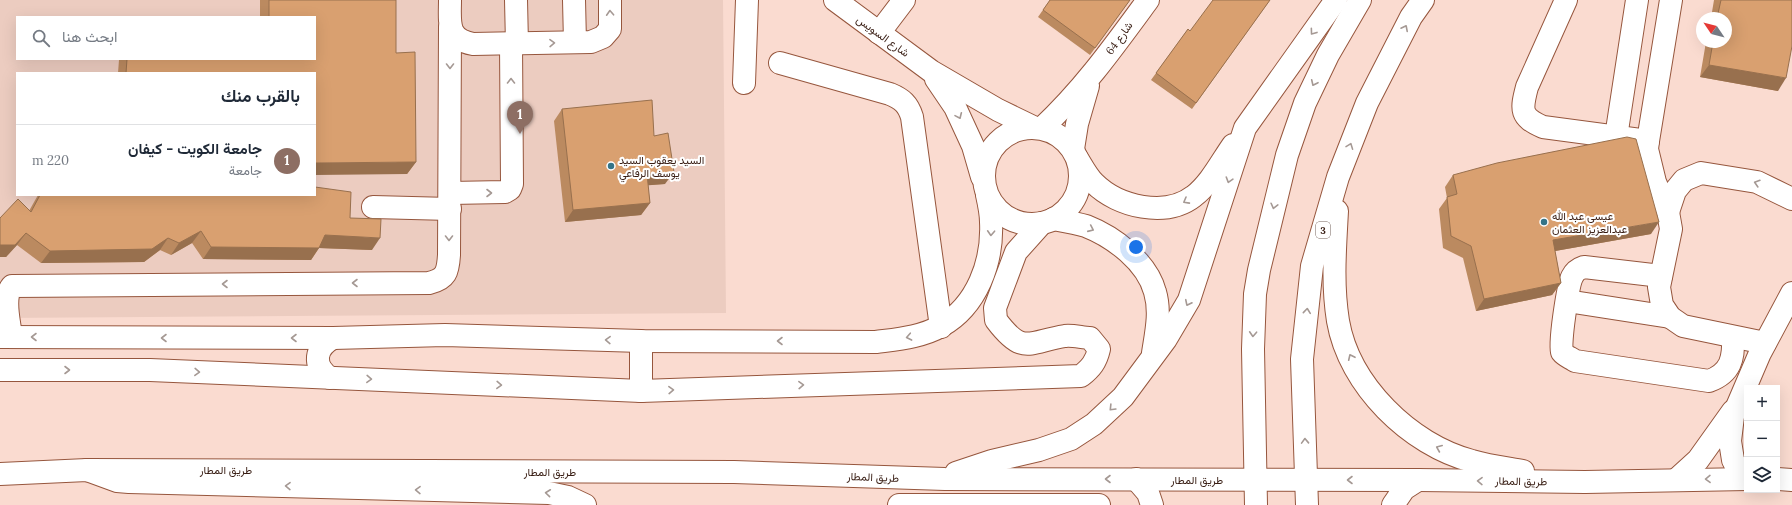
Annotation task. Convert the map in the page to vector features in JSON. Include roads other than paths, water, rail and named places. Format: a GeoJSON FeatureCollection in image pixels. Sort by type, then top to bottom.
{"type":"FeatureCollection","features":[{"type":"Feature","properties":{"kind":"main road"},"geometry":{"type":"LineString","coordinates":[[450,0],[449,263],[445,275],[438,281],[421,283],[12,286],[8,290],[6,337],[333,338],[445,335],[641,341],[876,342],[912,337],[941,327],[964,309],[980,284],[990,250],[991,222],[984,170],[986,160],[994,145],[1008,133],[1025,128],[1038,128],[1060,135],[1075,153],[1094,183],[1114,197],[1146,208],[1178,205],[1195,196],[1206,185],[1336,0]]}},
{"type":"Feature","properties":{"kind":"main road"},"geometry":{"type":"LineString","coordinates":[[373,206],[450,201],[505,192],[510,189],[512,184],[516,0]]}},
{"type":"Feature","properties":{"kind":"main road"},"geometry":{"type":"LineString","coordinates":[[574,0],[575,42]]}},
{"type":"Feature","properties":{"kind":"main road"},"geometry":{"type":"LineString","coordinates":[[450,27],[457,39],[463,43],[514,44],[591,42],[603,36],[610,29],[610,0]]}},
{"type":"Feature","properties":{"kind":"main road"},"geometry":{"type":"LineString","coordinates":[[744,83],[748,0]]}},
{"type":"Feature","properties":{"kind":"main road","name":"شارع السويس"},"geometry":{"type":"LineString","coordinates":[[835,0],[931,71],[998,110],[1038,128]]}},
{"type":"Feature","properties":{"kind":"main road"},"geometry":{"type":"LineString","coordinates":[[879,33],[904,0]]}},
{"type":"Feature","properties":{"kind":"main road","name":"شارع 64"},"geometry":{"type":"LineString","coordinates":[[1038,128],[1065,106],[1091,77],[1148,0]]}},
{"type":"Feature","properties":{"kind":"main road"},"geometry":{"type":"LineString","coordinates":[[1256,505],[1253,349],[1255,294],[1263,249],[1287,155],[1305,102],[1328,55],[1360,0]]}},
{"type":"Feature","properties":{"kind":"main road","name":"3"},"geometry":{"type":"LineString","coordinates":[[1307,505],[1302,359],[1312,266],[1338,177],[1367,103],[1411,17],[1423,0]]}},
{"type":"Feature","properties":{"kind":"main road"},"geometry":{"type":"LineString","coordinates":[[1566,0],[1527,87],[1523,100],[1523,111],[1530,122],[1543,127],[1648,141]]}},
{"type":"Feature","properties":{"kind":"main road"},"geometry":{"type":"LineString","coordinates":[[1616,137],[1637,0]]}},
{"type":"Feature","properties":{"kind":"main road"},"geometry":{"type":"LineString","coordinates":[[1671,0],[1648,141],[1648,149],[1655,182],[1668,212],[1671,229],[1659,287],[1662,305],[1670,317],[1683,326],[1765,343]]}},
{"type":"Feature","properties":{"kind":"main road"},"geometry":{"type":"LineString","coordinates":[[780,63],[890,94],[905,102],[910,108],[941,327]]}},
{"type":"Feature","properties":{"kind":"main road","name":"شارع السويس"},"geometry":{"type":"LineString","coordinates":[[931,71],[955,107],[973,146],[986,191]]}},
{"type":"Feature","properties":{"kind":"main road","name":"شارع 64"},"geometry":{"type":"LineString","coordinates":[[1075,153],[1083,100],[1091,77]]}},
{"type":"Feature","properties":{"kind":"main road"},"geometry":{"type":"LineString","coordinates":[[945,479],[969,468],[1039,450],[1080,434],[1106,414],[1123,397],[1180,319],[1189,300],[1245,128]]}},
{"type":"Feature","properties":{"kind":"main road"},"geometry":{"type":"LineString","coordinates":[[0,370],[150,370],[641,391],[1081,376],[1090,369],[1097,359],[1099,349],[1090,338],[1067,336],[1030,345],[1014,340],[996,320],[995,308],[1016,252],[1048,221],[1068,208],[1077,193],[1080,175],[1075,153]]}},
{"type":"Feature","properties":{"kind":"main road"},"geometry":{"type":"LineString","coordinates":[[1668,212],[1675,191],[1684,180],[1700,173],[1757,182],[1792,199]]}},
{"type":"Feature","properties":{"kind":"main road","name":"3"},"geometry":{"type":"LineString","coordinates":[[1338,177],[1334,272],[1338,322],[1349,356],[1373,395],[1403,426],[1433,446],[1472,461],[1585,482]]}},
{"type":"Feature","properties":{"kind":"main road"},"geometry":{"type":"LineString","coordinates":[[986,191],[994,206],[1004,215],[1016,221],[1028,224],[1048,221],[1085,226],[1113,241],[1139,263],[1149,277],[1155,292],[1158,309],[1152,359]]}},
{"type":"Feature","properties":{"kind":"main road"},"geometry":{"type":"LineString","coordinates":[[1661,276],[1584,267],[1578,269],[1573,274],[1570,281],[1561,340],[1561,350],[1575,360],[1709,381],[1719,377],[1730,364],[1733,349],[1733,337]]}},
{"type":"Feature","properties":{"kind":"main road"},"geometry":{"type":"LineString","coordinates":[[1744,476],[1733,460],[1730,441],[1733,416],[1765,343],[1792,293]]}},
{"type":"Feature","properties":{"kind":"main road"},"geometry":{"type":"LineString","coordinates":[[1567,301],[1670,317]]}},
{"type":"Feature","properties":{"kind":"main road"},"geometry":{"type":"LineString","coordinates":[[330,378],[319,366],[318,357],[320,349],[325,342],[333,338]]}},
{"type":"Feature","properties":{"kind":"main road"},"geometry":{"type":"LineString","coordinates":[[641,341],[641,391]]}},
{"type":"Feature","properties":{"kind":"main road"},"geometry":{"type":"LineString","coordinates":[[1676,480],[1698,460],[1727,416],[1736,407]]}},
{"type":"Feature","properties":{"kind":"main road"},"geometry":{"type":"LineString","coordinates":[[88,470],[117,481],[129,482],[549,493],[568,497],[585,505]]}},
{"type":"Feature","properties":{"kind":"main road","name":"طريق المطار"},"geometry":{"type":"LineString","coordinates":[[0,474],[88,470],[734,472],[945,479],[1418,480],[1585,482],[1744,478]]}},
{"type":"Feature","properties":{"kind":"main road"},"geometry":{"type":"LineString","coordinates":[[1136,479],[1148,493],[1152,505]]}},
{"type":"Feature","properties":{"kind":"main road"},"geometry":{"type":"LineString","coordinates":[[1394,505],[1404,489],[1418,480]]}},
{"type":"Feature","properties":{"kind":"main road"},"geometry":{"type":"LineString","coordinates":[[1780,480],[1792,480]]}},
{"type":"Feature","properties":{"kind":"main road"},"geometry":{"type":"LineString","coordinates":[[899,505],[1099,505]]}},
{"type":"Feature","properties":{"kind":"place","name":"جامعة الكويت - كيفان"},"geometry":{"type":"Point","coordinates":[520,134]}},
{"type":"Feature","properties":{"kind":"place","name":"السيد يعقوب السيد يوسف الرفاعي"},"geometry":{"type":"Point","coordinates":[611,166]}},
{"type":"Feature","properties":{"kind":"place","name":"عيسى عبد الله عبدالعزيز العثمان"},"geometry":{"type":"Point","coordinates":[1544,222]}}]}
